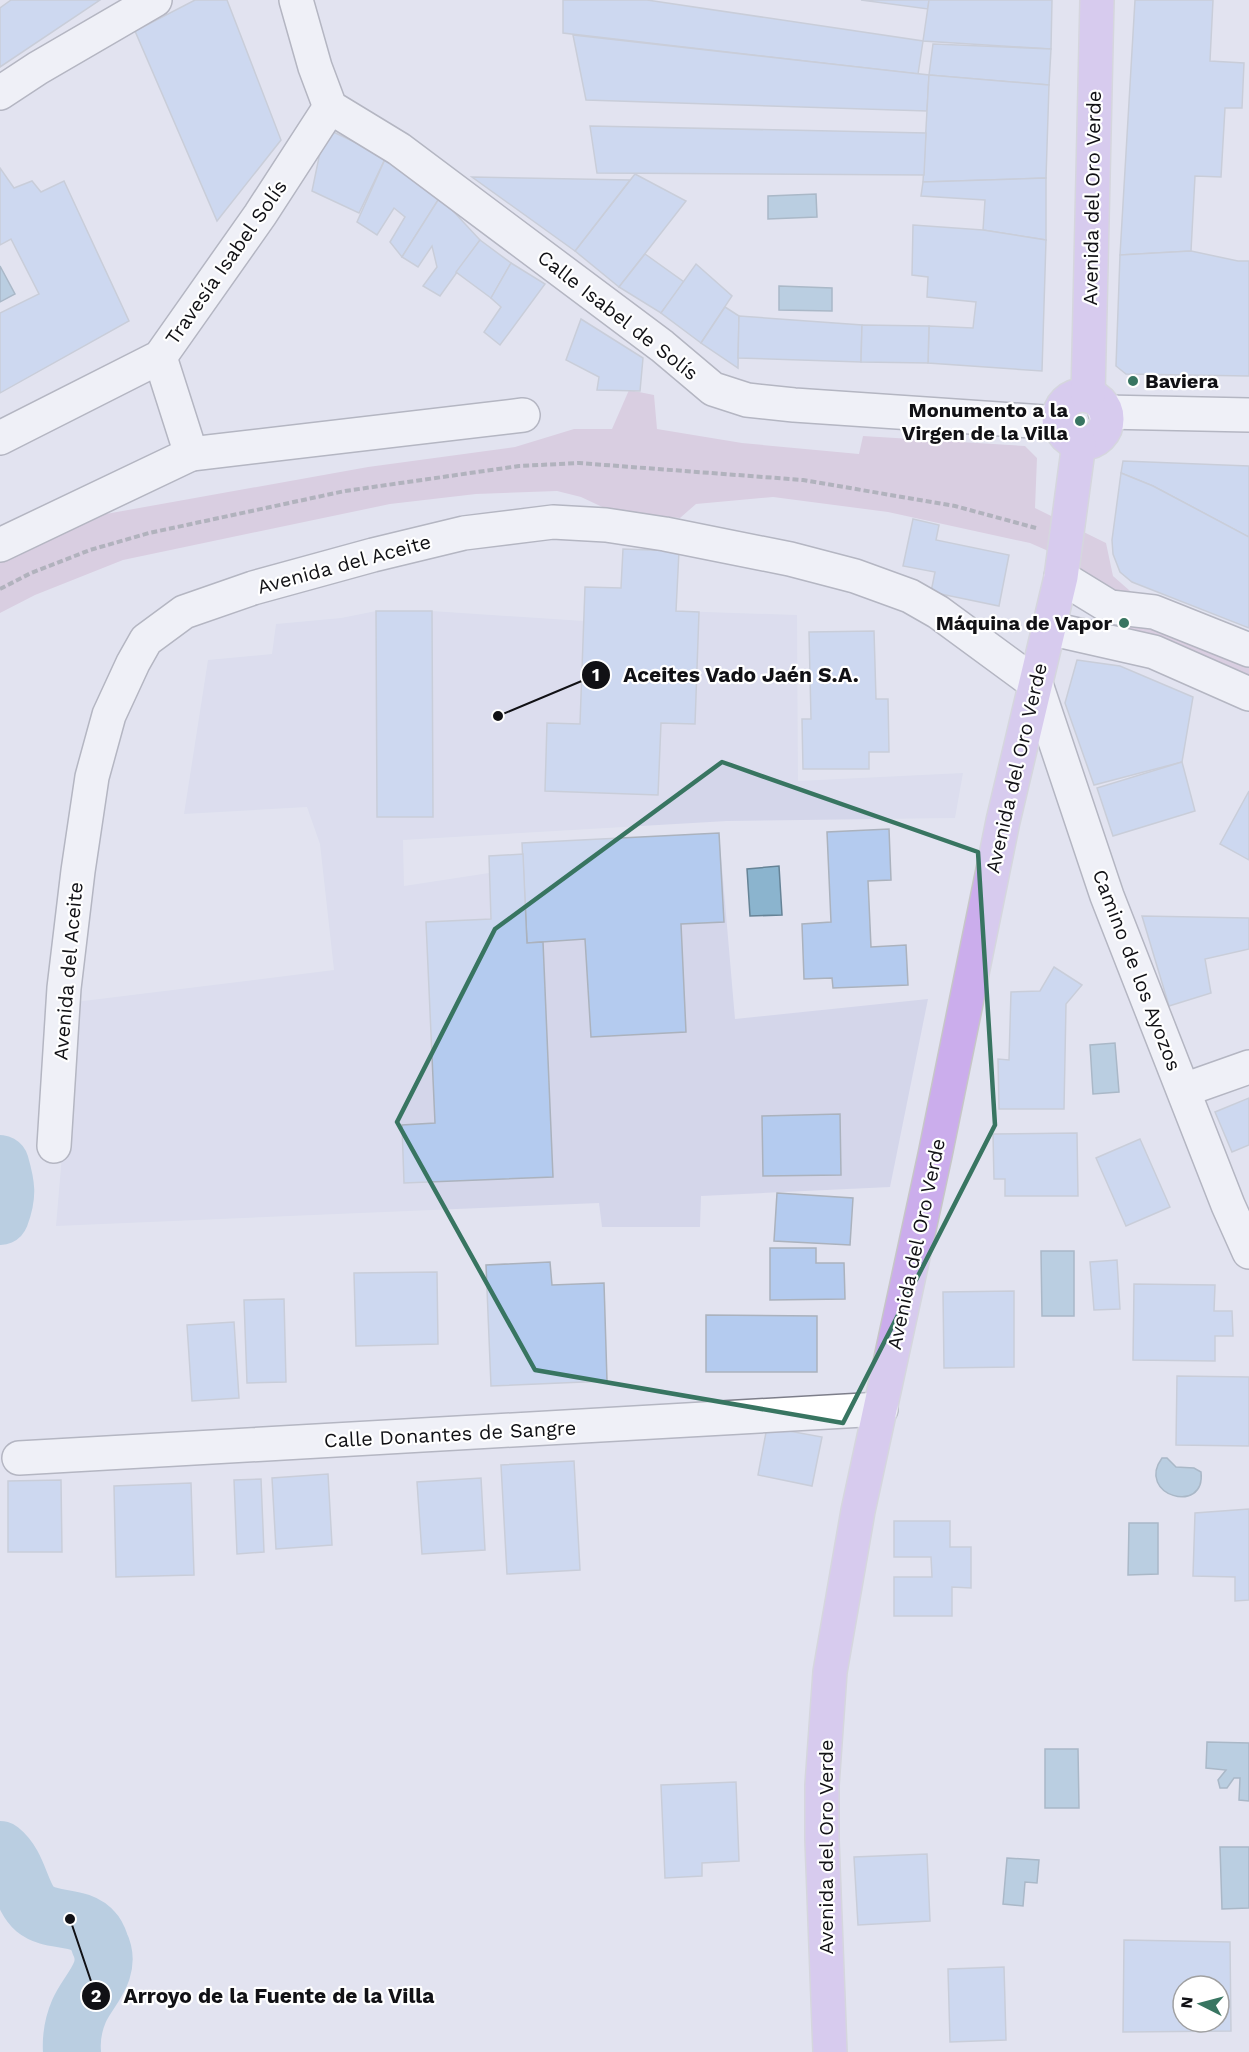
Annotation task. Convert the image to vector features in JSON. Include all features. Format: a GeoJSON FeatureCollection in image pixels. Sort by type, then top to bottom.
{"type":"FeatureCollection","features":[{"type":"Feature","properties":{"kind":"main road","name":"Avenida del Oro Verde"},"geometry":{"type":"LineString","coordinates":[[830,2052],[822,1785],[830,1672],[856,1522],[938,1143],[1003,821],[1061,577],[1069,433],[1095,440],[1105,428],[1096,404],[1096,0]]}},
{"type":"Feature","properties":{"kind":"street"},"geometry":{"type":"LineString","coordinates":[[0,93],[154,0]]}},
{"type":"Feature","properties":{"kind":"street"},"geometry":{"type":"LineString","coordinates":[[296,0],[315,67],[330,107]]}},
{"type":"Feature","properties":{"kind":"street","name":"Travesía Isabel Solís"},"geometry":{"type":"LineString","coordinates":[[0,438],[160,357],[260,215],[330,107]]}},
{"type":"Feature","properties":{"kind":"street","name":"Calle Isabel de Solís"},"geometry":{"type":"LineString","coordinates":[[330,107],[399,149],[662,346],[713,389],[747,400],[1069,433]]}},
{"type":"Feature","properties":{"kind":"street"},"geometry":{"type":"LineString","coordinates":[[160,357],[191,454]]}},
{"type":"Feature","properties":{"kind":"street"},"geometry":{"type":"LineString","coordinates":[[1096,404],[1249,415]]}},
{"type":"Feature","properties":{"kind":"street"},"geometry":{"type":"LineString","coordinates":[[0,545],[191,454],[523,415]]}},
{"type":"Feature","properties":{"kind":"street","name":"Avenida del Aceite"},"geometry":{"type":"LineString","coordinates":[[54,1146],[64,988],[92,777],[110,715],[132,663],[146,640],[184,612],[253,588],[464,533],[553,522],[606,525],[665,534],[790,559],[866,580],[910,596],[938,612],[1036,684]]}},
{"type":"Feature","properties":{"kind":"street"},"geometry":{"type":"LineString","coordinates":[[1061,577],[1110,608],[1154,612],[1249,650]]}},
{"type":"Feature","properties":{"kind":"street"},"geometry":{"type":"LineString","coordinates":[[1048,628],[1154,652],[1249,694]]}},
{"type":"Feature","properties":{"kind":"street","name":"Camino de los Ayozos"},"geometry":{"type":"LineString","coordinates":[[1036,684],[1107,896],[1228,1205],[1249,1252]]}},
{"type":"Feature","properties":{"kind":"street"},"geometry":{"type":"LineString","coordinates":[[1184,1090],[1249,1067]]}},
{"type":"Feature","properties":{"kind":"street","name":"Calle Donantes de Sangre"},"geometry":{"type":"LineString","coordinates":[[19,1458],[881,1409]]}},
{"type":"Feature","properties":{"kind":"highlighted area"},"geometry":{"type":"Polygon","coordinates":[[[722,762],[978,852],[995,1125],[843,1423],[535,1370],[397,1122],[495,929],[722,762]]]}},
{"type":"Feature","properties":{"kind":"shaded area"},"geometry":{"type":"Polygon","coordinates":[[[629,390],[654,395],[657,429],[742,443],[859,454],[863,436],[1025,446],[1037,458],[1035,508],[1106,543],[1113,576],[1154,612],[1249,650],[1249,687],[1113,633],[1071,561],[1030,543],[888,512],[773,497],[696,504],[680,518],[613,512],[581,497],[557,491],[476,494],[390,504],[123,560],[35,595],[0,613],[0,555],[61,522],[368,467],[515,447],[574,429],[612,429],[629,390]]]}},
{"type":"Feature","properties":{"kind":"shaded area"},"geometry":{"type":"Polygon","coordinates":[[[623,549],[679,551],[676,611],[797,615],[798,781],[963,773],[955,818],[727,821],[403,840],[404,886],[489,873],[489,856],[523,854],[522,843],[719,833],[735,1019],[928,999],[890,1187],[701,1196],[700,1227],[602,1227],[599,1203],[56,1226],[75,1002],[334,970],[320,844],[307,807],[184,814],[208,660],[272,654],[276,624],[341,618],[376,611],[432,611],[584,621],[585,587],[621,588],[623,549]]]}},
{"type":"Feature","properties":{"kind":"water"},"geometry":{"type":"Polygon","coordinates":[[[816,194],[817,217],[768,219],[768,196],[816,194]]]}},
{"type":"Feature","properties":{"kind":"water"},"geometry":{"type":"Polygon","coordinates":[[[0,266],[15,294],[0,302],[0,266]]]}},
{"type":"Feature","properties":{"kind":"water"},"geometry":{"type":"Polygon","coordinates":[[[779,286],[832,288],[832,311],[779,310],[779,286]]]}},
{"type":"Feature","properties":{"kind":"water"},"geometry":{"type":"Polygon","coordinates":[[[779,866],[782,915],[750,916],[747,869],[779,866]]]}},
{"type":"Feature","properties":{"kind":"water"},"geometry":{"type":"Polygon","coordinates":[[[1115,1043],[1119,1092],[1093,1094],[1090,1045],[1115,1043]]]}},
{"type":"Feature","properties":{"kind":"water"},"geometry":{"type":"Polygon","coordinates":[[[1041,1251],[1074,1251],[1074,1316],[1042,1316],[1041,1251]]]}},
{"type":"Feature","properties":{"kind":"water"},"geometry":{"type":"Polygon","coordinates":[[[1162,1458],[1167,1458],[1176,1467],[1194,1468],[1201,1472],[1200,1486],[1193,1494],[1184,1497],[1173,1495],[1157,1482],[1156,1471],[1162,1458]]]}},
{"type":"Feature","properties":{"kind":"water"},"geometry":{"type":"Polygon","coordinates":[[[1129,1523],[1158,1523],[1158,1574],[1128,1575],[1129,1523]]]}},
{"type":"Feature","properties":{"kind":"water"},"geometry":{"type":"Polygon","coordinates":[[[1207,1742],[1249,1743],[1249,1801],[1239,1800],[1240,1778],[1234,1778],[1227,1788],[1220,1788],[1218,1780],[1226,1770],[1206,1768],[1207,1742]]]}},
{"type":"Feature","properties":{"kind":"water"},"geometry":{"type":"Polygon","coordinates":[[[1045,1749],[1078,1749],[1079,1808],[1045,1808],[1045,1749]]]}},
{"type":"Feature","properties":{"kind":"water"},"geometry":{"type":"Polygon","coordinates":[[[1220,1847],[1249,1847],[1249,1908],[1222,1909],[1220,1847]]]}},
{"type":"Feature","properties":{"kind":"water"},"geometry":{"type":"Polygon","coordinates":[[[1007,1858],[1039,1860],[1037,1883],[1025,1882],[1023,1906],[1003,1904],[1007,1858]]]}},
{"type":"Feature","properties":{"kind":"building"},"geometry":{"type":"Polygon","coordinates":[[[11,0],[100,0],[0,67],[0,8],[11,0]]]}},
{"type":"Feature","properties":{"kind":"building"},"geometry":{"type":"Polygon","coordinates":[[[195,0],[227,0],[281,140],[217,221],[135,31],[195,0]]]}},
{"type":"Feature","properties":{"kind":"building"},"geometry":{"type":"Polygon","coordinates":[[[563,0],[647,0],[923,41],[918,74],[563,33],[563,0]]]}},
{"type":"Feature","properties":{"kind":"building"},"geometry":{"type":"Polygon","coordinates":[[[861,0],[929,0],[928,9],[861,0]]]}},
{"type":"Feature","properties":{"kind":"building"},"geometry":{"type":"Polygon","coordinates":[[[929,0],[1052,0],[1051,49],[923,41],[929,0]]]}},
{"type":"Feature","properties":{"kind":"building"},"geometry":{"type":"Polygon","coordinates":[[[1135,0],[1213,0],[1210,61],[1244,63],[1242,108],[1225,108],[1221,177],[1195,176],[1191,251],[1120,255],[1135,0]]]}},
{"type":"Feature","properties":{"kind":"building"},"geometry":{"type":"Polygon","coordinates":[[[573,35],[929,75],[927,111],[586,100],[573,35]]]}},
{"type":"Feature","properties":{"kind":"building"},"geometry":{"type":"Polygon","coordinates":[[[933,44],[1051,49],[1049,85],[929,75],[933,44]]]}},
{"type":"Feature","properties":{"kind":"building"},"geometry":{"type":"Polygon","coordinates":[[[929,75],[1049,85],[1046,178],[923,182],[929,75]]]}},
{"type":"Feature","properties":{"kind":"building"},"geometry":{"type":"Polygon","coordinates":[[[590,126],[926,133],[924,175],[597,173],[590,126]]]}},
{"type":"Feature","properties":{"kind":"building"},"geometry":{"type":"Polygon","coordinates":[[[325,128],[386,157],[359,213],[312,191],[325,128]]]}},
{"type":"Feature","properties":{"kind":"building"},"geometry":{"type":"Polygon","coordinates":[[[386,157],[440,197],[402,257],[390,242],[405,217],[394,208],[377,235],[357,222],[386,157]]]}},
{"type":"Feature","properties":{"kind":"building"},"geometry":{"type":"Polygon","coordinates":[[[0,168],[14,188],[32,181],[41,192],[64,181],[129,321],[0,393],[0,313],[39,294],[11,239],[0,245],[0,168]]]}},
{"type":"Feature","properties":{"kind":"building"},"geometry":{"type":"Polygon","coordinates":[[[635,174],[686,201],[619,287],[575,251],[635,174]]]}},
{"type":"Feature","properties":{"kind":"building"},"geometry":{"type":"Polygon","coordinates":[[[472,177],[630,180],[575,251],[472,177]]]}},
{"type":"Feature","properties":{"kind":"building"},"geometry":{"type":"Polygon","coordinates":[[[1046,178],[1046,240],[983,230],[985,200],[921,196],[923,182],[1046,178]]]}},
{"type":"Feature","properties":{"kind":"building"},"geometry":{"type":"Polygon","coordinates":[[[440,197],[480,240],[440,296],[423,286],[437,267],[432,246],[418,267],[402,257],[440,197]]]}},
{"type":"Feature","properties":{"kind":"building"},"geometry":{"type":"Polygon","coordinates":[[[913,225],[983,230],[1046,240],[1042,371],[928,363],[929,326],[973,328],[976,302],[927,297],[928,277],[912,275],[913,225]]]}},
{"type":"Feature","properties":{"kind":"building"},"geometry":{"type":"Polygon","coordinates":[[[480,240],[511,263],[491,298],[456,272],[480,240]]]}},
{"type":"Feature","properties":{"kind":"building"},"geometry":{"type":"Polygon","coordinates":[[[1191,251],[1238,261],[1249,261],[1249,376],[1126,374],[1116,366],[1120,255],[1191,251]]]}},
{"type":"Feature","properties":{"kind":"building"},"geometry":{"type":"Polygon","coordinates":[[[645,254],[684,282],[661,313],[619,287],[645,254]]]}},
{"type":"Feature","properties":{"kind":"building"},"geometry":{"type":"Polygon","coordinates":[[[511,263],[545,284],[500,345],[484,332],[501,307],[491,298],[511,263]]]}},
{"type":"Feature","properties":{"kind":"building"},"geometry":{"type":"Polygon","coordinates":[[[696,264],[732,296],[701,343],[661,313],[696,264]]]}},
{"type":"Feature","properties":{"kind":"building"},"geometry":{"type":"Polygon","coordinates":[[[725,307],[739,316],[738,368],[701,343],[725,307]]]}},
{"type":"Feature","properties":{"kind":"building"},"geometry":{"type":"Polygon","coordinates":[[[739,316],[862,325],[861,362],[738,358],[739,316]]]}},
{"type":"Feature","properties":{"kind":"building"},"geometry":{"type":"Polygon","coordinates":[[[581,319],[643,358],[640,391],[597,390],[599,377],[566,360],[581,319]]]}},
{"type":"Feature","properties":{"kind":"building"},"geometry":{"type":"Polygon","coordinates":[[[862,325],[929,326],[928,363],[861,362],[862,325]]]}},
{"type":"Feature","properties":{"kind":"building"},"geometry":{"type":"Polygon","coordinates":[[[1123,461],[1249,466],[1249,537],[1153,486],[1121,473],[1123,461]]]}},
{"type":"Feature","properties":{"kind":"building"},"geometry":{"type":"Polygon","coordinates":[[[1121,473],[1153,486],[1249,537],[1249,628],[1132,582],[1120,572],[1113,554],[1112,540],[1121,473]]]}},
{"type":"Feature","properties":{"kind":"building"},"geometry":{"type":"Polygon","coordinates":[[[913,519],[939,525],[936,540],[1009,555],[999,606],[931,592],[935,572],[903,566],[913,519]]]}},
{"type":"Feature","properties":{"kind":"building"},"geometry":{"type":"Polygon","coordinates":[[[623,549],[679,551],[676,611],[699,612],[695,724],[661,723],[658,795],[545,791],[547,723],[580,724],[585,587],[621,588],[623,549]]]}},
{"type":"Feature","properties":{"kind":"building"},"geometry":{"type":"Polygon","coordinates":[[[376,611],[432,611],[433,817],[377,817],[376,611]]]}},
{"type":"Feature","properties":{"kind":"building"},"geometry":{"type":"Polygon","coordinates":[[[874,631],[876,699],[888,699],[889,752],[869,752],[869,769],[803,769],[802,719],[811,719],[809,632],[874,631]]]}},
{"type":"Feature","properties":{"kind":"building"},"geometry":{"type":"Polygon","coordinates":[[[1077,660],[1120,666],[1193,697],[1182,762],[1094,785],[1065,703],[1077,660]]]}},
{"type":"Feature","properties":{"kind":"building"},"geometry":{"type":"Polygon","coordinates":[[[1182,762],[1195,811],[1113,836],[1097,788],[1182,762]]]}},
{"type":"Feature","properties":{"kind":"building"},"geometry":{"type":"Polygon","coordinates":[[[1249,791],[1249,860],[1220,844],[1249,791]]]}},
{"type":"Feature","properties":{"kind":"building"},"geometry":{"type":"Polygon","coordinates":[[[889,829],[891,880],[868,881],[871,947],[906,945],[908,985],[833,988],[832,978],[804,979],[802,924],[831,922],[827,832],[889,829]]]}},
{"type":"Feature","properties":{"kind":"building"},"geometry":{"type":"Polygon","coordinates":[[[719,833],[724,922],[681,924],[686,1032],[591,1037],[585,939],[527,943],[522,843],[719,833]]]}},
{"type":"Feature","properties":{"kind":"building"},"geometry":{"type":"Polygon","coordinates":[[[523,854],[527,943],[543,942],[553,1177],[404,1183],[402,1125],[435,1123],[426,922],[491,919],[489,856],[523,854]]]}},
{"type":"Feature","properties":{"kind":"building"},"geometry":{"type":"Polygon","coordinates":[[[1142,916],[1249,918],[1249,949],[1205,959],[1211,993],[1169,1006],[1142,916]]]}},
{"type":"Feature","properties":{"kind":"building"},"geometry":{"type":"Polygon","coordinates":[[[1054,967],[1082,985],[1066,1004],[1064,1109],[999,1109],[998,1059],[1009,1060],[1011,992],[1040,991],[1054,967]]]}},
{"type":"Feature","properties":{"kind":"building"},"geometry":{"type":"Polygon","coordinates":[[[1249,1098],[1249,1145],[1232,1152],[1215,1112],[1249,1098]]]}},
{"type":"Feature","properties":{"kind":"building"},"geometry":{"type":"Polygon","coordinates":[[[840,1114],[841,1175],[763,1176],[762,1116],[840,1114]]]}},
{"type":"Feature","properties":{"kind":"building"},"geometry":{"type":"Polygon","coordinates":[[[1077,1133],[1078,1196],[1005,1196],[1005,1179],[994,1179],[993,1134],[1077,1133]]]}},
{"type":"Feature","properties":{"kind":"building"},"geometry":{"type":"Polygon","coordinates":[[[1140,1139],[1170,1207],[1126,1226],[1096,1158],[1140,1139]]]}},
{"type":"Feature","properties":{"kind":"building"},"geometry":{"type":"Polygon","coordinates":[[[777,1193],[853,1198],[850,1245],[774,1241],[777,1193]]]}},
{"type":"Feature","properties":{"kind":"building"},"geometry":{"type":"Polygon","coordinates":[[[770,1248],[816,1248],[816,1263],[844,1263],[845,1299],[770,1300],[770,1248]]]}},
{"type":"Feature","properties":{"kind":"building"},"geometry":{"type":"Polygon","coordinates":[[[1117,1260],[1120,1309],[1094,1310],[1090,1262],[1117,1260]]]}},
{"type":"Feature","properties":{"kind":"building"},"geometry":{"type":"Polygon","coordinates":[[[550,1262],[552,1285],[604,1283],[607,1381],[491,1386],[486,1265],[550,1262]]]}},
{"type":"Feature","properties":{"kind":"building"},"geometry":{"type":"Polygon","coordinates":[[[437,1272],[438,1344],[356,1346],[354,1273],[437,1272]]]}},
{"type":"Feature","properties":{"kind":"building"},"geometry":{"type":"Polygon","coordinates":[[[1134,1284],[1215,1285],[1214,1311],[1232,1311],[1233,1336],[1215,1336],[1215,1361],[1133,1360],[1134,1284]]]}},
{"type":"Feature","properties":{"kind":"building"},"geometry":{"type":"Polygon","coordinates":[[[1014,1291],[1014,1367],[944,1368],[943,1292],[1014,1291]]]}},
{"type":"Feature","properties":{"kind":"building"},"geometry":{"type":"Polygon","coordinates":[[[284,1299],[286,1382],[247,1383],[244,1300],[284,1299]]]}},
{"type":"Feature","properties":{"kind":"building"},"geometry":{"type":"Polygon","coordinates":[[[706,1315],[817,1316],[817,1372],[706,1372],[706,1315]]]}},
{"type":"Feature","properties":{"kind":"building"},"geometry":{"type":"Polygon","coordinates":[[[234,1322],[239,1398],[192,1401],[187,1325],[234,1322]]]}},
{"type":"Feature","properties":{"kind":"building"},"geometry":{"type":"Polygon","coordinates":[[[1177,1376],[1249,1377],[1249,1446],[1176,1445],[1177,1376]]]}},
{"type":"Feature","properties":{"kind":"building"},"geometry":{"type":"Polygon","coordinates":[[[767,1427],[822,1437],[812,1486],[758,1475],[767,1427]]]}},
{"type":"Feature","properties":{"kind":"building"},"geometry":{"type":"Polygon","coordinates":[[[574,1461],[580,1570],[507,1574],[501,1465],[574,1461]]]}},
{"type":"Feature","properties":{"kind":"building"},"geometry":{"type":"Polygon","coordinates":[[[328,1474],[332,1545],[276,1549],[272,1478],[328,1474]]]}},
{"type":"Feature","properties":{"kind":"building"},"geometry":{"type":"Polygon","coordinates":[[[481,1478],[485,1550],[422,1554],[417,1482],[481,1478]]]}},
{"type":"Feature","properties":{"kind":"building"},"geometry":{"type":"Polygon","coordinates":[[[261,1479],[264,1552],[237,1554],[234,1480],[261,1479]]]}},
{"type":"Feature","properties":{"kind":"building"},"geometry":{"type":"Polygon","coordinates":[[[61,1480],[62,1552],[8,1552],[8,1481],[61,1480]]]}},
{"type":"Feature","properties":{"kind":"building"},"geometry":{"type":"Polygon","coordinates":[[[191,1483],[194,1575],[116,1577],[114,1486],[191,1483]]]}},
{"type":"Feature","properties":{"kind":"building"},"geometry":{"type":"Polygon","coordinates":[[[1249,1509],[1249,1600],[1235,1601],[1235,1577],[1193,1576],[1195,1513],[1249,1509]]]}},
{"type":"Feature","properties":{"kind":"building"},"geometry":{"type":"Polygon","coordinates":[[[894,1521],[950,1521],[950,1547],[971,1547],[971,1588],[952,1587],[952,1616],[894,1616],[894,1577],[932,1577],[931,1557],[894,1557],[894,1521]]]}},
{"type":"Feature","properties":{"kind":"building"},"geometry":{"type":"Polygon","coordinates":[[[736,1782],[739,1861],[702,1863],[702,1876],[665,1878],[661,1785],[736,1782]]]}},
{"type":"Feature","properties":{"kind":"building"},"geometry":{"type":"Polygon","coordinates":[[[927,1854],[930,1921],[858,1925],[854,1857],[927,1854]]]}},
{"type":"Feature","properties":{"kind":"building"},"geometry":{"type":"Polygon","coordinates":[[[1124,1940],[1230,1942],[1230,1974],[1171,1974],[1171,2032],[1123,2032],[1124,1940]]]}},
{"type":"Feature","properties":{"kind":"building"},"geometry":{"type":"Polygon","coordinates":[[[1004,1967],[1006,2040],[950,2042],[948,1969],[1004,1967]]]}},
{"type":"Feature","properties":{"kind":"waterway"},"geometry":{"type":"LineString","coordinates":[[0,1164],[5,1190],[0,1216]]}},
{"type":"Feature","properties":{"kind":"waterway"},"geometry":{"type":"LineString","coordinates":[[0,1850],[11,1864],[26,1896],[35,1909],[49,1916],[88,1926],[99,1941],[103,1954],[101,1972],[77,2016],[72,2052]]}},
{"type":"Feature","properties":{"kind":"place","name":"Baviera"},"geometry":{"type":"Point","coordinates":[1133,381]}},
{"type":"Feature","properties":{"kind":"place","name":"Monumento a la Virgen de la Villa"},"geometry":{"type":"Point","coordinates":[1080,421]}},
{"type":"Feature","properties":{"kind":"place","name":"Máquina de Vapor"},"geometry":{"type":"Point","coordinates":[1124,623]}},
{"type":"Feature","properties":{"kind":"place","name":"Aceites Vado Jaén S.A."},"geometry":{"type":"Point","coordinates":[498,716]}},
{"type":"Feature","properties":{"kind":"place","name":"Arroyo de la Fuente de la Villa"},"geometry":{"type":"Point","coordinates":[70,1919]}}]}
